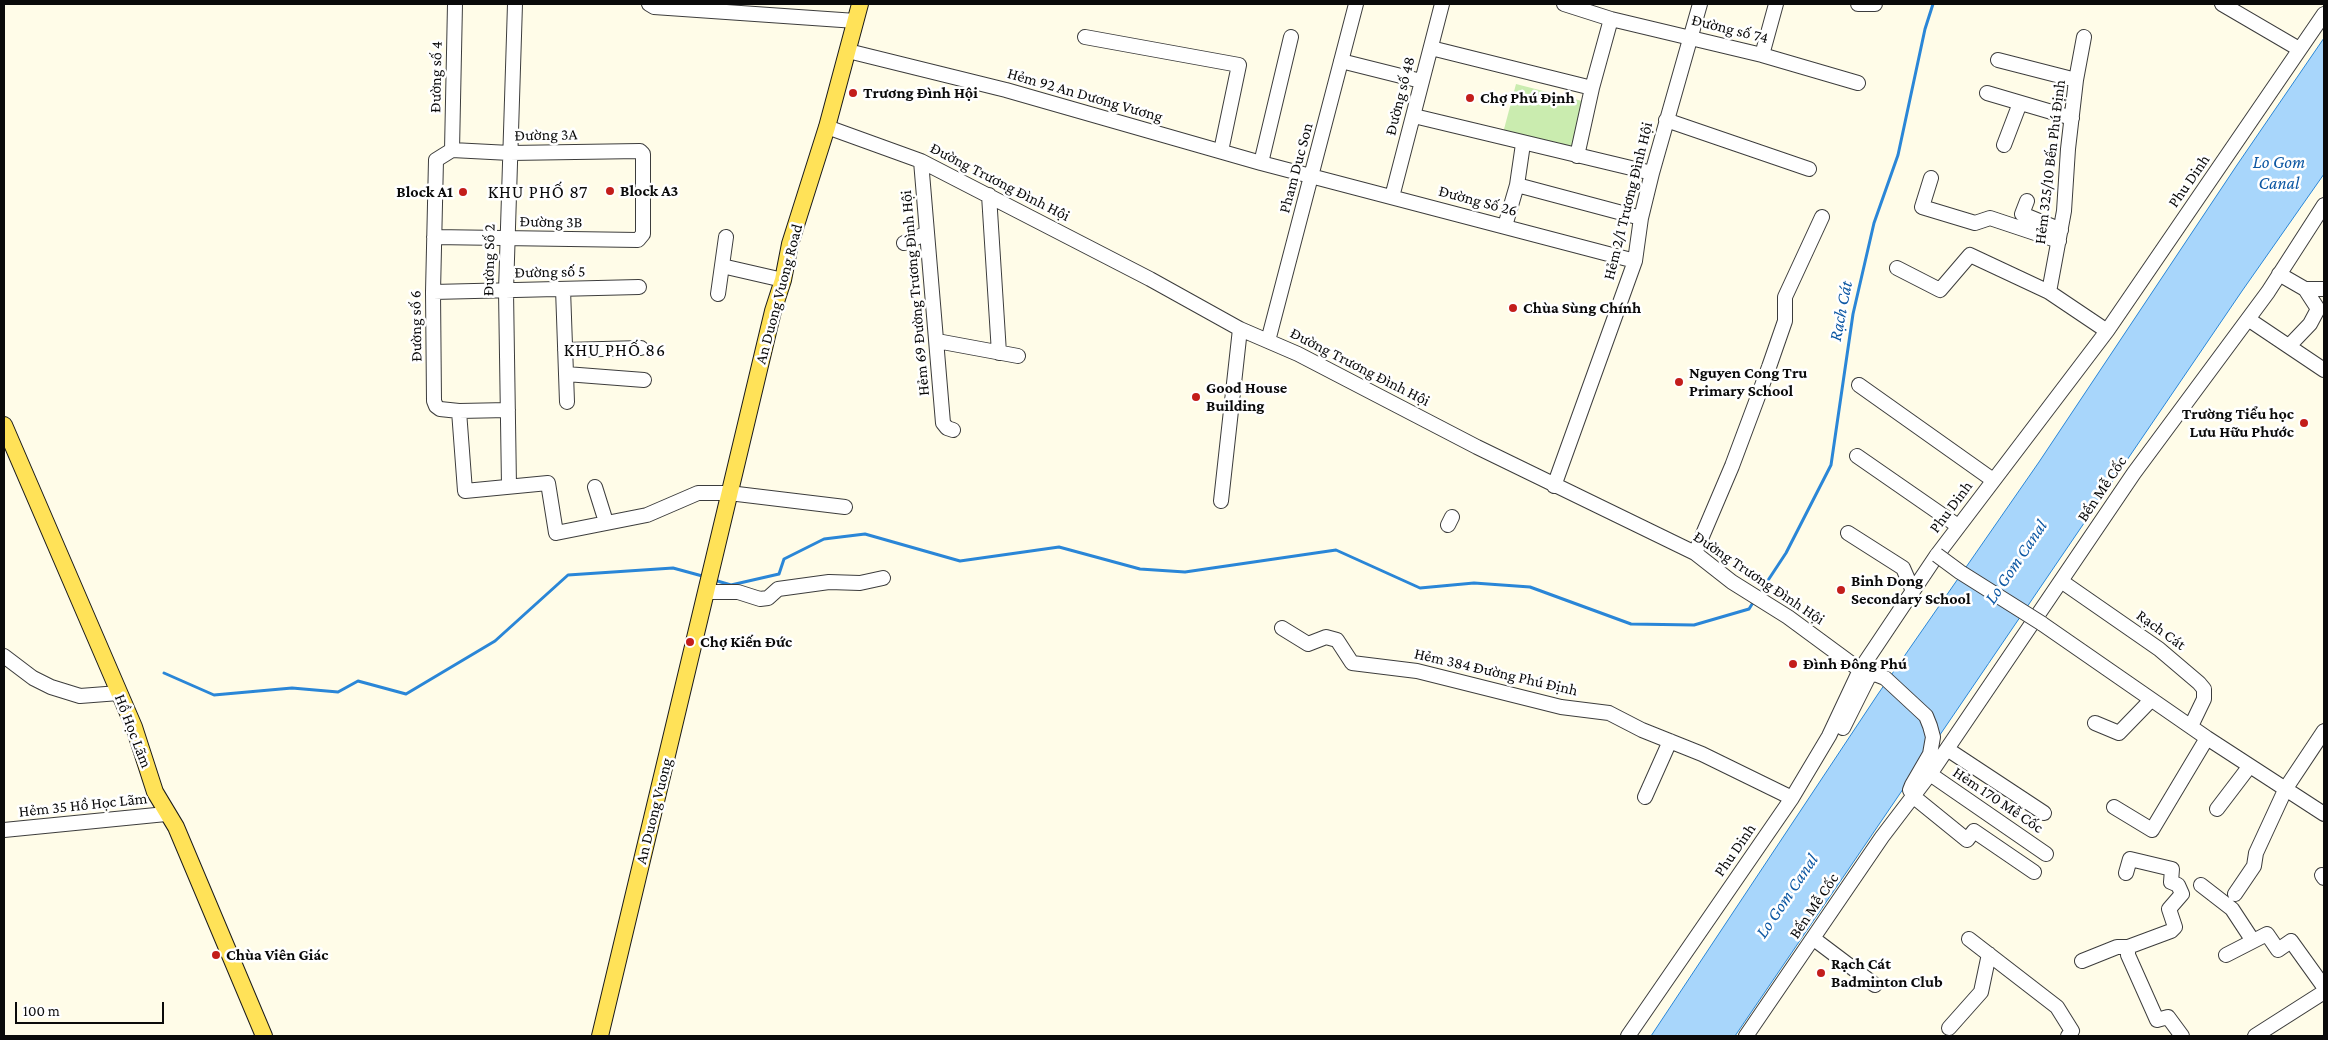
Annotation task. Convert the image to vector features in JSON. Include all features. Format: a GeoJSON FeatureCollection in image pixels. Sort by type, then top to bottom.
{"type":"FeatureCollection","features":[{"type":"Feature","properties":{"kind":"main road","name":"An Duong Vuong Road"},"geometry":{"type":"LineString","coordinates":[[707,589],[774,310],[783,280],[790,244],[827,127],[860,4]]}},
{"type":"Feature","properties":{"kind":"main road","name":"Hồ Học Lãm"},"geometry":{"type":"LineString","coordinates":[[4,426],[134,727],[155,792],[166,814],[176,827],[262,1036]]}},
{"type":"Feature","properties":{"kind":"main road","name":"An Duong Vuong"},"geometry":{"type":"LineString","coordinates":[[600,1036],[707,589]]}},
{"type":"Feature","properties":{"kind":"street","name":"Đường số 4"},"geometry":{"type":"LineString","coordinates":[[452,150],[455,4]]}},
{"type":"Feature","properties":{"kind":"street","name":"Đường Số 2"},"geometry":{"type":"LineString","coordinates":[[509,486],[506,291],[515,4]]}},
{"type":"Feature","properties":{"kind":"street"},"geometry":{"type":"LineString","coordinates":[[649,4],[654,7],[856,21]]}},
{"type":"Feature","properties":{"kind":"street","name":"Pham Duc Son"},"geometry":{"type":"LineString","coordinates":[[1268,341],[1356,4]]}},
{"type":"Feature","properties":{"kind":"street","name":"Đường số 48"},"geometry":{"type":"LineString","coordinates":[[1392,197],[1442,4]]}},
{"type":"Feature","properties":{"kind":"street","name":"Đường số 74"},"geometry":{"type":"LineString","coordinates":[[1564,4],[1612,19],[1762,55],[1858,83]]}},
{"type":"Feature","properties":{"kind":"street","name":"Hẻm 2/1 Trương Đình Hội"},"geometry":{"type":"LineString","coordinates":[[1554,486],[1635,261],[1641,218],[1652,173],[1700,4]]}},
{"type":"Feature","properties":{"kind":"street"},"geometry":{"type":"LineString","coordinates":[[1762,55],[1776,4]]}},
{"type":"Feature","properties":{"kind":"street"},"geometry":{"type":"LineString","coordinates":[[1858,4],[1875,4]]}},
{"type":"Feature","properties":{"kind":"street"},"geometry":{"type":"LineString","coordinates":[[2222,4],[2299,49]]}},
{"type":"Feature","properties":{"kind":"street","name":"Phu Dinh"},"geometry":{"type":"LineString","coordinates":[[1628,1036],[1792,798],[1829,736],[1860,670],[1912,591],[1958,526],[2107,331],[2324,14]]}},
{"type":"Feature","properties":{"kind":"street"},"geometry":{"type":"LineString","coordinates":[[1577,156],[1592,88],[1612,19]]}},
{"type":"Feature","properties":{"kind":"street"},"geometry":{"type":"LineString","coordinates":[[1085,37],[1239,65],[1220,152]]}},
{"type":"Feature","properties":{"kind":"street"},"geometry":{"type":"LineString","coordinates":[[1262,163],[1291,37]]}},
{"type":"Feature","properties":{"kind":"street","name":"Hẻm 325/10 Bến Phú Định"},"geometry":{"type":"LineString","coordinates":[[2049,292],[2064,211],[2076,80],[2084,37]]}},
{"type":"Feature","properties":{"kind":"street"},"geometry":{"type":"LineString","coordinates":[[1431,48],[1592,88]]}},
{"type":"Feature","properties":{"kind":"street","name":"Hẻm 92 An Dương Vương"},"geometry":{"type":"LineString","coordinates":[[848,51],[1006,90],[1311,177]]}},
{"type":"Feature","properties":{"kind":"street"},"geometry":{"type":"LineString","coordinates":[[1998,60],[2076,80]]}},
{"type":"Feature","properties":{"kind":"street","name":"Đường số 48"},"geometry":{"type":"LineString","coordinates":[[1341,62],[1421,82]]}},
{"type":"Feature","properties":{"kind":"street"},"geometry":{"type":"LineString","coordinates":[[1987,92],[2072,118]]}},
{"type":"Feature","properties":{"kind":"street"},"geometry":{"type":"LineString","coordinates":[[2004,145],[2020,103]]}},
{"type":"Feature","properties":{"kind":"street"},"geometry":{"type":"LineString","coordinates":[[1414,116],[1523,144],[1652,173]]}},
{"type":"Feature","properties":{"kind":"street"},"geometry":{"type":"LineString","coordinates":[[1666,120],[1809,169]]}},
{"type":"Feature","properties":{"kind":"street","name":"Đường Trương Đình Hội"},"geometry":{"type":"LineString","coordinates":[[827,127],[921,161],[989,195],[1240,329],[1268,341],[1554,486],[1695,553],[1732,582],[1788,617],[1860,670]]}},
{"type":"Feature","properties":{"kind":"street"},"geometry":{"type":"LineString","coordinates":[[1504,226],[1517,185],[1523,144]]}},
{"type":"Feature","properties":{"kind":"street","name":"Đường 3A"},"geometry":{"type":"LineString","coordinates":[[452,150],[510,153],[640,150],[643,154],[643,234],[638,240]]}},
{"type":"Feature","properties":{"kind":"street","name":"Đường số 6"},"geometry":{"type":"LineString","coordinates":[[452,150],[436,160],[433,292],[434,401],[440,409],[459,411],[508,410]]}},
{"type":"Feature","properties":{"kind":"street","name":"Hẻm 69 Đường Trương Đình Hội"},"geometry":{"type":"LineString","coordinates":[[921,161],[937,341],[948,426]]}},
{"type":"Feature","properties":{"kind":"street","name":"Đường Số 26"},"geometry":{"type":"LineString","coordinates":[[1311,177],[1635,261]]}},
{"type":"Feature","properties":{"kind":"street"},"geometry":{"type":"LineString","coordinates":[[1931,178],[1922,207],[1975,223],[1990,218],[2060,235]]}},
{"type":"Feature","properties":{"kind":"street"},"geometry":{"type":"LineString","coordinates":[[1517,185],[1641,218]]}},
{"type":"Feature","properties":{"kind":"street"},"geometry":{"type":"LineString","coordinates":[[989,195],[999,353]]}},
{"type":"Feature","properties":{"kind":"street"},"geometry":{"type":"LineString","coordinates":[[2026,201],[2022,214],[2060,235]]}},
{"type":"Feature","properties":{"kind":"street","name":"Bến Mễ Cốc"},"geometry":{"type":"LineString","coordinates":[[1746,1036],[1882,837],[1914,797],[1925,772],[1946,749],[2134,473],[2248,319],[2324,205]]}},
{"type":"Feature","properties":{"kind":"street"},"geometry":{"type":"LineString","coordinates":[[1695,553],[1732,466],[1769,367],[1785,321],[1785,296],[1822,217]]}},
{"type":"Feature","properties":{"kind":"street"},"geometry":{"type":"LineString","coordinates":[[904,243],[927,233]]}},
{"type":"Feature","properties":{"kind":"street","name":"Đường 3B"},"geometry":{"type":"LineString","coordinates":[[434,237],[638,240]]}},
{"type":"Feature","properties":{"kind":"street"},"geometry":{"type":"LineString","coordinates":[[718,294],[726,237]]}},
{"type":"Feature","properties":{"kind":"street"},"geometry":{"type":"LineString","coordinates":[[1897,268],[1940,290],[1970,255],[2049,292],[2107,331]]}},
{"type":"Feature","properties":{"kind":"street"},"geometry":{"type":"LineString","coordinates":[[722,266],[783,280]]}},
{"type":"Feature","properties":{"kind":"street"},"geometry":{"type":"LineString","coordinates":[[2279,274],[2305,289],[2318,309],[2319,317],[2289,346]]}},
{"type":"Feature","properties":{"kind":"street","name":"Đường số 5"},"geometry":{"type":"LineString","coordinates":[[433,292],[639,287]]}},
{"type":"Feature","properties":{"kind":"street"},"geometry":{"type":"LineString","coordinates":[[563,289],[567,402]]}},
{"type":"Feature","properties":{"kind":"street"},"geometry":{"type":"LineString","coordinates":[[2305,289],[2324,289]]}},
{"type":"Feature","properties":{"kind":"street"},"geometry":{"type":"LineString","coordinates":[[2248,319],[2324,370]]}},
{"type":"Feature","properties":{"kind":"street"},"geometry":{"type":"LineString","coordinates":[[1221,501],[1240,329]]}},
{"type":"Feature","properties":{"kind":"street"},"geometry":{"type":"LineString","coordinates":[[937,341],[1018,356]]}},
{"type":"Feature","properties":{"kind":"street"},"geometry":{"type":"LineString","coordinates":[[565,350],[642,348]]}},
{"type":"Feature","properties":{"kind":"street"},"geometry":{"type":"LineString","coordinates":[[566,374],[644,380]]}},
{"type":"Feature","properties":{"kind":"street"},"geometry":{"type":"LineString","coordinates":[[1859,385],[1993,480]]}},
{"type":"Feature","properties":{"kind":"street"},"geometry":{"type":"LineString","coordinates":[[459,411],[464,491],[548,484],[556,533],[647,515],[698,493],[729,493],[845,506]]}},
{"type":"Feature","properties":{"kind":"street"},"geometry":{"type":"LineString","coordinates":[[1857,456],[1958,526]]}},
{"type":"Feature","properties":{"kind":"street"},"geometry":{"type":"LineString","coordinates":[[595,487],[606,522]]}},
{"type":"Feature","properties":{"kind":"street"},"geometry":{"type":"LineString","coordinates":[[1848,533],[1903,568],[1912,591]]}},
{"type":"Feature","properties":{"kind":"street"},"geometry":{"type":"LineString","coordinates":[[1937,555],[1960,572],[2088,654],[2249,767],[2286,788],[2324,814]]}},
{"type":"Feature","properties":{"kind":"street"},"geometry":{"type":"LineString","coordinates":[[707,589],[738,592],[760,599],[768,598],[778,589],[829,582],[860,583],[883,578]]}},
{"type":"Feature","properties":{"kind":"street","name":"Rạch Cát"},"geometry":{"type":"LineString","coordinates":[[2061,581],[2159,649],[2199,683],[2204,689],[2204,699],[2191,726]]}},
{"type":"Feature","properties":{"kind":"street","name":"Hẻm 384 Đường Phú Định"},"geometry":{"type":"LineString","coordinates":[[1282,628],[1308,644],[1326,637],[1337,640],[1352,663],[1417,670],[1561,707],[1609,713],[1702,754],[1792,798]]}},
{"type":"Feature","properties":{"kind":"street"},"geometry":{"type":"LineString","coordinates":[[4,656],[33,678],[51,687],[80,696],[119,693]]}},
{"type":"Feature","properties":{"kind":"street"},"geometry":{"type":"LineString","coordinates":[[1829,736],[1836,738],[1840,735],[1869,676],[1872,674],[1880,675],[1926,716],[1933,737],[1925,772]]}},
{"type":"Feature","properties":{"kind":"street"},"geometry":{"type":"LineString","coordinates":[[2095,723],[2119,733],[2151,700]]}},
{"type":"Feature","properties":{"kind":"street"},"geometry":{"type":"LineString","coordinates":[[2235,894],[2254,866],[2256,853],[2286,788],[2324,731]]}},
{"type":"Feature","properties":{"kind":"street"},"geometry":{"type":"LineString","coordinates":[[2114,807],[2152,830],[2207,738]]}},
{"type":"Feature","properties":{"kind":"street"},"geometry":{"type":"LineString","coordinates":[[1645,797],[1670,741]]}},
{"type":"Feature","properties":{"kind":"street"},"geometry":{"type":"LineString","coordinates":[[1946,749],[2044,813]]}},
{"type":"Feature","properties":{"kind":"street"},"geometry":{"type":"LineString","coordinates":[[2217,809],[2249,767]]}},
{"type":"Feature","properties":{"kind":"street","name":"Hẻm 170 Mễ Cốc"},"geometry":{"type":"LineString","coordinates":[[1925,772],[2046,854]]}},
{"type":"Feature","properties":{"kind":"street"},"geometry":{"type":"LineString","coordinates":[[1914,797],[1967,840],[1974,831],[2034,872]]}},
{"type":"Feature","properties":{"kind":"street","name":"Hẻm 35 Hồ Học Lãm"},"geometry":{"type":"LineString","coordinates":[[4,830],[166,814]]}},
{"type":"Feature","properties":{"kind":"street"},"geometry":{"type":"LineString","coordinates":[[2082,961],[2117,947],[2128,947],[2171,931],[2175,927],[2169,909],[2182,894],[2178,885],[2171,882],[2172,869],[2130,859],[2126,873]]}},
{"type":"Feature","properties":{"kind":"street"},"geometry":{"type":"LineString","coordinates":[[2201,886],[2232,909],[2253,941]]}},
{"type":"Feature","properties":{"kind":"street"},"geometry":{"type":"LineString","coordinates":[[2226,955],[2267,934],[2278,950],[2291,941],[2324,988]]}},
{"type":"Feature","properties":{"kind":"street"},"geometry":{"type":"LineString","coordinates":[[1814,939],[1875,985]]}},
{"type":"Feature","properties":{"kind":"street"},"geometry":{"type":"LineString","coordinates":[[1969,939],[2057,1007],[2072,1031],[2068,1036]]}},
{"type":"Feature","properties":{"kind":"street"},"geometry":{"type":"LineString","coordinates":[[2128,947],[2128,955],[2157,1020],[2168,1017],[2182,1036]]}},
{"type":"Feature","properties":{"kind":"street"},"geometry":{"type":"LineString","coordinates":[[1949,1028],[1981,992],[1989,954]]}},
{"type":"Feature","properties":{"kind":"street"},"geometry":{"type":"LineString","coordinates":[[2255,1036],[2324,992]]}},
{"type":"Feature","properties":{"kind":"green space"},"geometry":{"type":"Polygon","coordinates":[[[1516,84],[1586,102],[1573,152],[1503,133],[1516,84]]]}},
{"type":"Feature","properties":{"kind":"water","name":"Lo Gom Canal"},"geometry":{"type":"Polygon","coordinates":[[[2324,38],[2324,174],[2242,291],[1735,1036],[1651,1036],[1878,694],[2039,462],[2324,38]]]}},
{"type":"Feature","properties":{"kind":"waterway","name":"Rạch Cát"},"geometry":{"type":"LineString","coordinates":[[1759,594],[1786,553],[1831,465],[1853,314],[1874,223],[1898,155],[1925,29],[1933,4]]}},
{"type":"Feature","properties":{"kind":"waterway"},"geometry":{"type":"LineString","coordinates":[[714,580],[731,585],[779,574],[784,559],[824,539],[865,534],[960,561],[1059,547],[1140,569],[1185,572],[1336,550],[1420,588],[1474,583],[1530,587],[1631,624],[1694,625],[1749,609],[1754,601]]}},
{"type":"Feature","properties":{"kind":"waterway"},"geometry":{"type":"LineString","coordinates":[[164,673],[214,695],[292,688],[338,692],[358,681],[406,694],[495,641],[568,575],[673,568],[706,577]]}},
{"type":"Feature","properties":{"kind":"place","name":"Trương Đình Hội"},"geometry":{"type":"Point","coordinates":[853,93]}},
{"type":"Feature","properties":{"kind":"place","name":"Chợ Phú Định"},"geometry":{"type":"Point","coordinates":[1470,98]}},
{"type":"Feature","properties":{"kind":"place","name":"Block A3"},"geometry":{"type":"Point","coordinates":[610,191]}},
{"type":"Feature","properties":{"kind":"place","name":"Block A1"},"geometry":{"type":"Point","coordinates":[463,192]}},
{"type":"Feature","properties":{"kind":"place","name":"Chùa Sùng Chính"},"geometry":{"type":"Point","coordinates":[1513,308]}},
{"type":"Feature","properties":{"kind":"place","name":"Nguyen Cong Tru Primary School"},"geometry":{"type":"Point","coordinates":[1679,382]}},
{"type":"Feature","properties":{"kind":"place","name":"Good House Building"},"geometry":{"type":"Point","coordinates":[1196,397]}},
{"type":"Feature","properties":{"kind":"place","name":"Trường Tiểu học Lưu Hữu Phước"},"geometry":{"type":"Point","coordinates":[2304,423]}},
{"type":"Feature","properties":{"kind":"place","name":"Binh Dong Secondary School"},"geometry":{"type":"Point","coordinates":[1841,590]}},
{"type":"Feature","properties":{"kind":"place","name":"Chợ Kiến Đức"},"geometry":{"type":"Point","coordinates":[690,642]}},
{"type":"Feature","properties":{"kind":"place","name":"Đình Đông Phú"},"geometry":{"type":"Point","coordinates":[1793,664]}},
{"type":"Feature","properties":{"kind":"place","name":"Chùa Viên Giác"},"geometry":{"type":"Point","coordinates":[216,955]}},
{"type":"Feature","properties":{"kind":"place","name":"Rạch Cát Badminton Club"},"geometry":{"type":"Point","coordinates":[1821,973]}},
{"type":"Feature","properties":{"kind":"district","name":"KHU PHỐ 87"},"geometry":{"type":"Point","coordinates":[538,192]}},
{"type":"Feature","properties":{"kind":"district","name":"KHU PHỐ 86"},"geometry":{"type":"Point","coordinates":[615,350]}}]}
